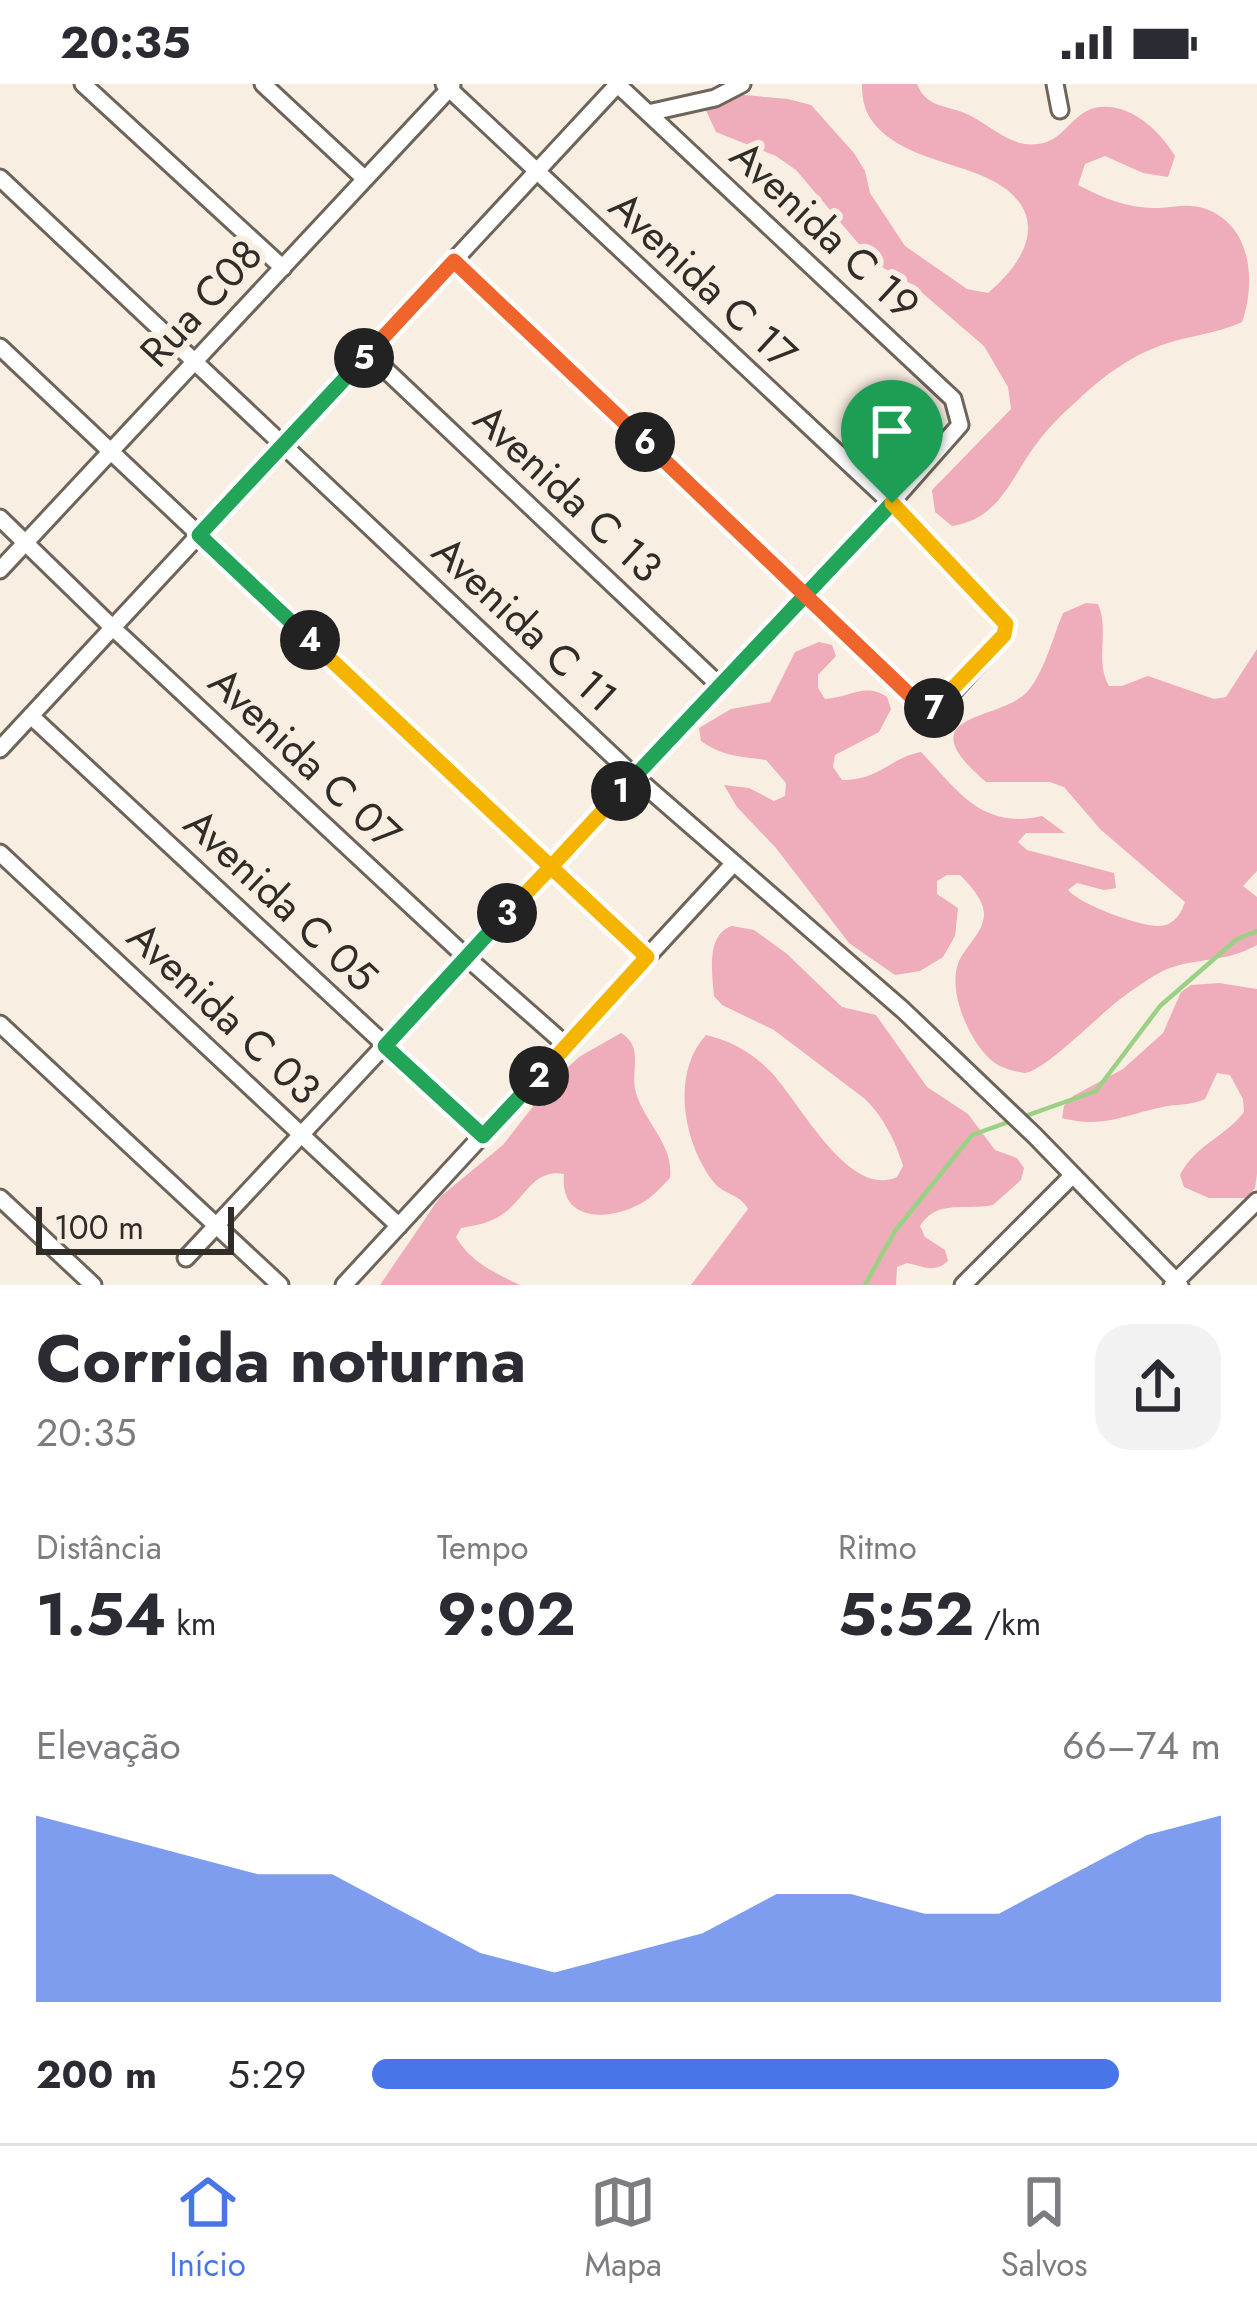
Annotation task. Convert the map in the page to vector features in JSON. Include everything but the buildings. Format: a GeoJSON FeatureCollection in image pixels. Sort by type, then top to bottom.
{"type":"FeatureCollection","features":[{"type":"Feature","properties":{"kind":"street"},"geometry":{"type":"LineString","coordinates":[[83,84],[283,268]]}},
{"type":"Feature","properties":{"kind":"street"},"geometry":{"type":"LineString","coordinates":[[263,84],[365,179]]}},
{"type":"Feature","properties":{"kind":"street"},"geometry":{"type":"LineString","coordinates":[[0,749],[617,84]]}},
{"type":"Feature","properties":{"kind":"street","name":"Avenida C 19"},"geometry":{"type":"LineString","coordinates":[[617,84],[953,399],[960,425],[892,503]]}},
{"type":"Feature","properties":{"kind":"street"},"geometry":{"type":"LineString","coordinates":[[648,113],[715,98],[742,84]]}},
{"type":"Feature","properties":{"kind":"street"},"geometry":{"type":"LineString","coordinates":[[1055,84],[1060,110]]}},
{"type":"Feature","properties":{"kind":"street","name":"Rua C08"},"geometry":{"type":"LineString","coordinates":[[0,570],[449,86]]}},
{"type":"Feature","properties":{"kind":"street","name":"Avenida C 17"},"geometry":{"type":"LineString","coordinates":[[449,86],[535,173],[892,503],[1003,619],[1004,635],[944,701],[927,708],[805,594]]}},
{"type":"Feature","properties":{"kind":"street","name":"Avenida C 11"},"geometry":{"type":"LineString","coordinates":[[0,178],[634,776],[903,1010],[1036,1136],[1176,1284]]}},
{"type":"Feature","properties":{"kind":"street"},"geometry":{"type":"LineString","coordinates":[[454,261],[805,594]]}},
{"type":"Feature","properties":{"kind":"street"},"geometry":{"type":"LineString","coordinates":[[0,347],[647,957]]}},
{"type":"Feature","properties":{"kind":"street","name":"Avenida C 13"},"geometry":{"type":"LineString","coordinates":[[368,353],[719,685]]}},
{"type":"Feature","properties":{"kind":"street"},"geometry":{"type":"LineString","coordinates":[[186,1258],[892,503]]}},
{"type":"Feature","properties":{"kind":"street","name":"Avenida C 07"},"geometry":{"type":"LineString","coordinates":[[0,518],[112,628],[567,1046]]}},
{"type":"Feature","properties":{"kind":"street","name":"Avenida C 05"},"geometry":{"type":"LineString","coordinates":[[31,716],[483,1136]]}},
{"type":"Feature","properties":{"kind":"street","name":"Avenida C 03"},"geometry":{"type":"LineString","coordinates":[[0,853],[399,1226]]}},
{"type":"Feature","properties":{"kind":"street"},"geometry":{"type":"LineString","coordinates":[[344,1285],[734,863]]}},
{"type":"Feature","properties":{"kind":"street"},"geometry":{"type":"LineString","coordinates":[[0,1024],[280,1285]]}},
{"type":"Feature","properties":{"kind":"street"},"geometry":{"type":"LineString","coordinates":[[963,1285],[1072,1176]]}},
{"type":"Feature","properties":{"kind":"street"},"geometry":{"type":"LineString","coordinates":[[0,1198],[93,1285]]}},
{"type":"Feature","properties":{"kind":"street"},"geometry":{"type":"LineString","coordinates":[[1176,1284],[1257,1201]]}},
{"type":"Feature","properties":{"kind":"shaded area"},"geometry":{"type":"Polygon","coordinates":[[[862,84],[917,84],[930,101],[1027,144],[1047,142],[1091,109],[1128,112],[1150,126],[1175,156],[1168,177],[1143,173],[1105,156],[1085,164],[1078,185],[1137,207],[1206,209],[1233,228],[1246,257],[1249,290],[1242,322],[1158,347],[1110,373],[1049,428],[992,507],[952,526],[935,512],[932,490],[1011,409],[1008,387],[984,346],[913,285],[875,263],[796,170],[776,156],[716,132],[703,104],[722,93],[811,105],[854,153],[870,193],[905,246],[967,289],[988,293],[1005,277],[1025,244],[1028,228],[1016,198],[1001,185],[887,136],[867,112],[862,84]]]}},
{"type":"Feature","properties":{"kind":"shaded area"},"geometry":{"type":"Polygon","coordinates":[[[1086,603],[1098,604],[1101,614],[1103,666],[1109,686],[1148,676],[1214,699],[1226,697],[1257,649],[1257,871],[1243,886],[1257,897],[1257,945],[1157,974],[1116,1002],[1047,1062],[1025,1073],[990,1059],[962,1015],[956,988],[958,964],[984,914],[964,879],[947,875],[937,881],[937,894],[958,908],[955,936],[943,957],[920,971],[895,975],[849,943],[724,785],[749,788],[774,801],[785,796],[786,783],[766,760],[732,755],[701,741],[699,728],[731,709],[770,702],[795,652],[819,642],[832,645],[836,656],[818,675],[818,688],[825,699],[871,691],[887,697],[891,709],[879,732],[835,755],[833,767],[842,780],[876,773],[921,752],[960,793],[987,812],[1021,819],[1042,816],[1065,833],[1026,833],[1018,842],[1027,850],[1114,873],[1116,888],[1077,883],[1068,890],[1075,896],[1125,919],[1168,924],[1185,902],[1100,829],[1064,787],[1050,782],[986,782],[954,743],[956,731],[965,722],[1027,692],[1063,613],[1086,603]]]}},
{"type":"Feature","properties":{"kind":"shaded area"},"geometry":{"type":"Polygon","coordinates":[[[732,926],[754,930],[787,954],[842,1007],[876,1015],[927,1087],[968,1114],[995,1150],[1017,1158],[1024,1168],[1021,1180],[993,1205],[943,1209],[927,1217],[920,1226],[925,1237],[945,1250],[948,1261],[943,1265],[897,1267],[896,1285],[691,1285],[748,1209],[712,1180],[688,1127],[688,1068],[706,1035],[740,1048],[763,1064],[826,1144],[861,1174],[879,1180],[897,1177],[903,1166],[888,1130],[865,1099],[774,1030],[722,1005],[714,996],[714,946],[732,926]]]}},
{"type":"Feature","properties":{"kind":"shaded area"},"geometry":{"type":"Polygon","coordinates":[[[1219,983],[1257,989],[1257,1174],[1247,1198],[1209,1198],[1184,1187],[1180,1175],[1194,1156],[1244,1112],[1243,1099],[1230,1075],[1217,1073],[1205,1099],[1196,1102],[1103,1121],[1062,1118],[1073,1096],[1123,1069],[1163,1033],[1181,992],[1191,985],[1219,983]]]}},
{"type":"Feature","properties":{"kind":"shaded area"},"geometry":{"type":"Polygon","coordinates":[[[621,1033],[633,1046],[637,1096],[664,1146],[670,1178],[640,1204],[601,1215],[577,1209],[569,1201],[564,1174],[554,1173],[532,1184],[503,1214],[461,1228],[456,1237],[468,1253],[520,1285],[380,1285],[440,1197],[503,1145],[552,1082],[579,1057],[621,1033]]]}},
{"type":"Feature","properties":{"kind":"waterway"},"geometry":{"type":"LineString","coordinates":[[865,1285],[895,1231],[972,1135],[1096,1091],[1160,1006],[1237,939],[1257,931]]}},
{"type":"Feature","properties":{"kind":"route"},"geometry":{"type":"LineString","coordinates":[[892,503],[805,594],[719,685],[551,867],[647,957],[483,1136],[385,1046],[551,867],[199,535],[454,261],[805,594],[918,703],[935,707],[1004,635],[1006,624],[892,503]]}}]}
